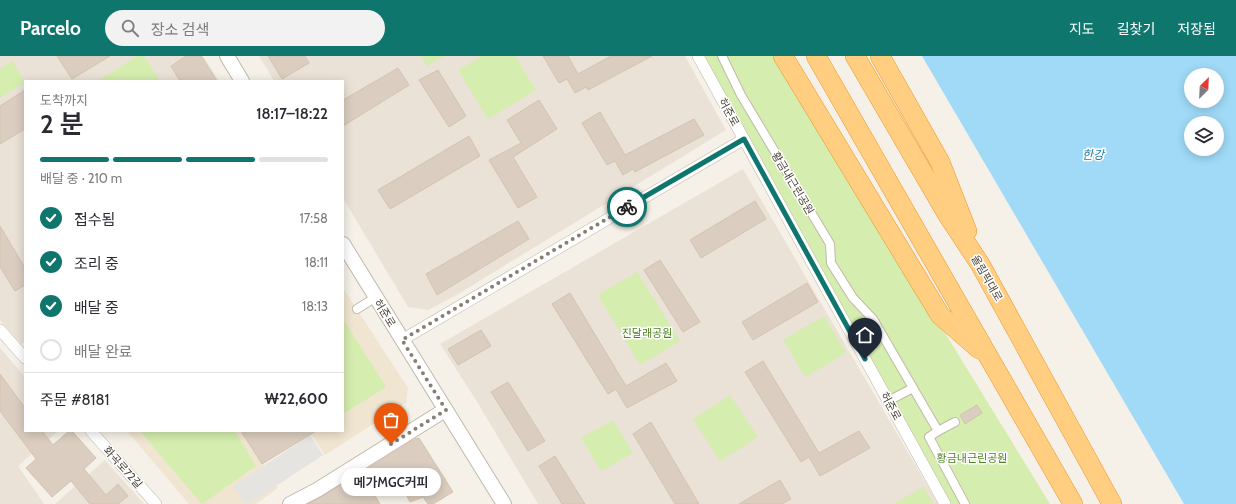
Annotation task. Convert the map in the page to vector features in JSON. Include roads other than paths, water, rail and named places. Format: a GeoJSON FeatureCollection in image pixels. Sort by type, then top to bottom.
{"type":"FeatureCollection","features":[{"type":"Feature","properties":{"kind":"highway"},"geometry":{"type":"LineString","coordinates":[[783,56],[940,315],[990,358]]}},
{"type":"Feature","properties":{"kind":"highway"},"geometry":{"type":"LineString","coordinates":[[793,56],[804,90]]}},
{"type":"Feature","properties":{"kind":"highway"},"geometry":{"type":"LineString","coordinates":[[816,56],[1074,504]]}},
{"type":"Feature","properties":{"kind":"highway","name":"올림픽대로"},"geometry":{"type":"LineString","coordinates":[[855,56],[947,214],[980,264],[1112,504]]}},
{"type":"Feature","properties":{"kind":"highway"},"geometry":{"type":"LineString","coordinates":[[880,56],[940,162]]}},
{"type":"Feature","properties":{"kind":"highway"},"geometry":{"type":"LineString","coordinates":[[895,56],[940,162],[980,264]]}},
{"type":"Feature","properties":{"kind":"street"},"geometry":{"type":"LineString","coordinates":[[227,56],[241,80]]}},
{"type":"Feature","properties":{"kind":"street","name":"허준로"},"geometry":{"type":"LineString","coordinates":[[698,56],[945,504]]}},
{"type":"Feature","properties":{"kind":"street","name":"황금내근린공원"},"geometry":{"type":"LineString","coordinates":[[722,56],[741,95],[830,244],[831,264],[853,298],[873,319],[938,431]]}},
{"type":"Feature","properties":{"kind":"street"},"geometry":{"type":"LineString","coordinates":[[402,340],[744,139]]}},
{"type":"Feature","properties":{"kind":"street","name":"허준로"},"geometry":{"type":"LineString","coordinates":[[344,246],[504,504]]}},
{"type":"Feature","properties":{"kind":"street"},"geometry":{"type":"LineString","coordinates":[[357,309],[376,297]]}},
{"type":"Feature","properties":{"kind":"street"},"geometry":{"type":"LineString","coordinates":[[0,330],[24,357]]}},
{"type":"Feature","properties":{"kind":"street"},"geometry":{"type":"LineString","coordinates":[[888,400],[914,388]]}},
{"type":"Feature","properties":{"kind":"street"},"geometry":{"type":"LineString","coordinates":[[290,504],[317,490],[446,410]]}},
{"type":"Feature","properties":{"kind":"street"},"geometry":{"type":"LineString","coordinates":[[955,422],[929,437],[965,504]]}},
{"type":"Feature","properties":{"kind":"street","name":"화곡로72길"},"geometry":{"type":"LineString","coordinates":[[92,432],[156,504]]}},
{"type":"Feature","properties":{"kind":"water","name":"한강"},"geometry":{"type":"Polygon","coordinates":[[[922,56],[1236,56],[1236,504],[1184,504],[922,56]]]}},
{"type":"Feature","properties":{"kind":"place","name":"메가MGC커피"},"geometry":{"type":"Point","coordinates":[391,444]}},
{"type":"Feature","properties":{"kind":"park label","name":"진달래공원"},"geometry":{"type":"Point","coordinates":[647,333]}}]}
